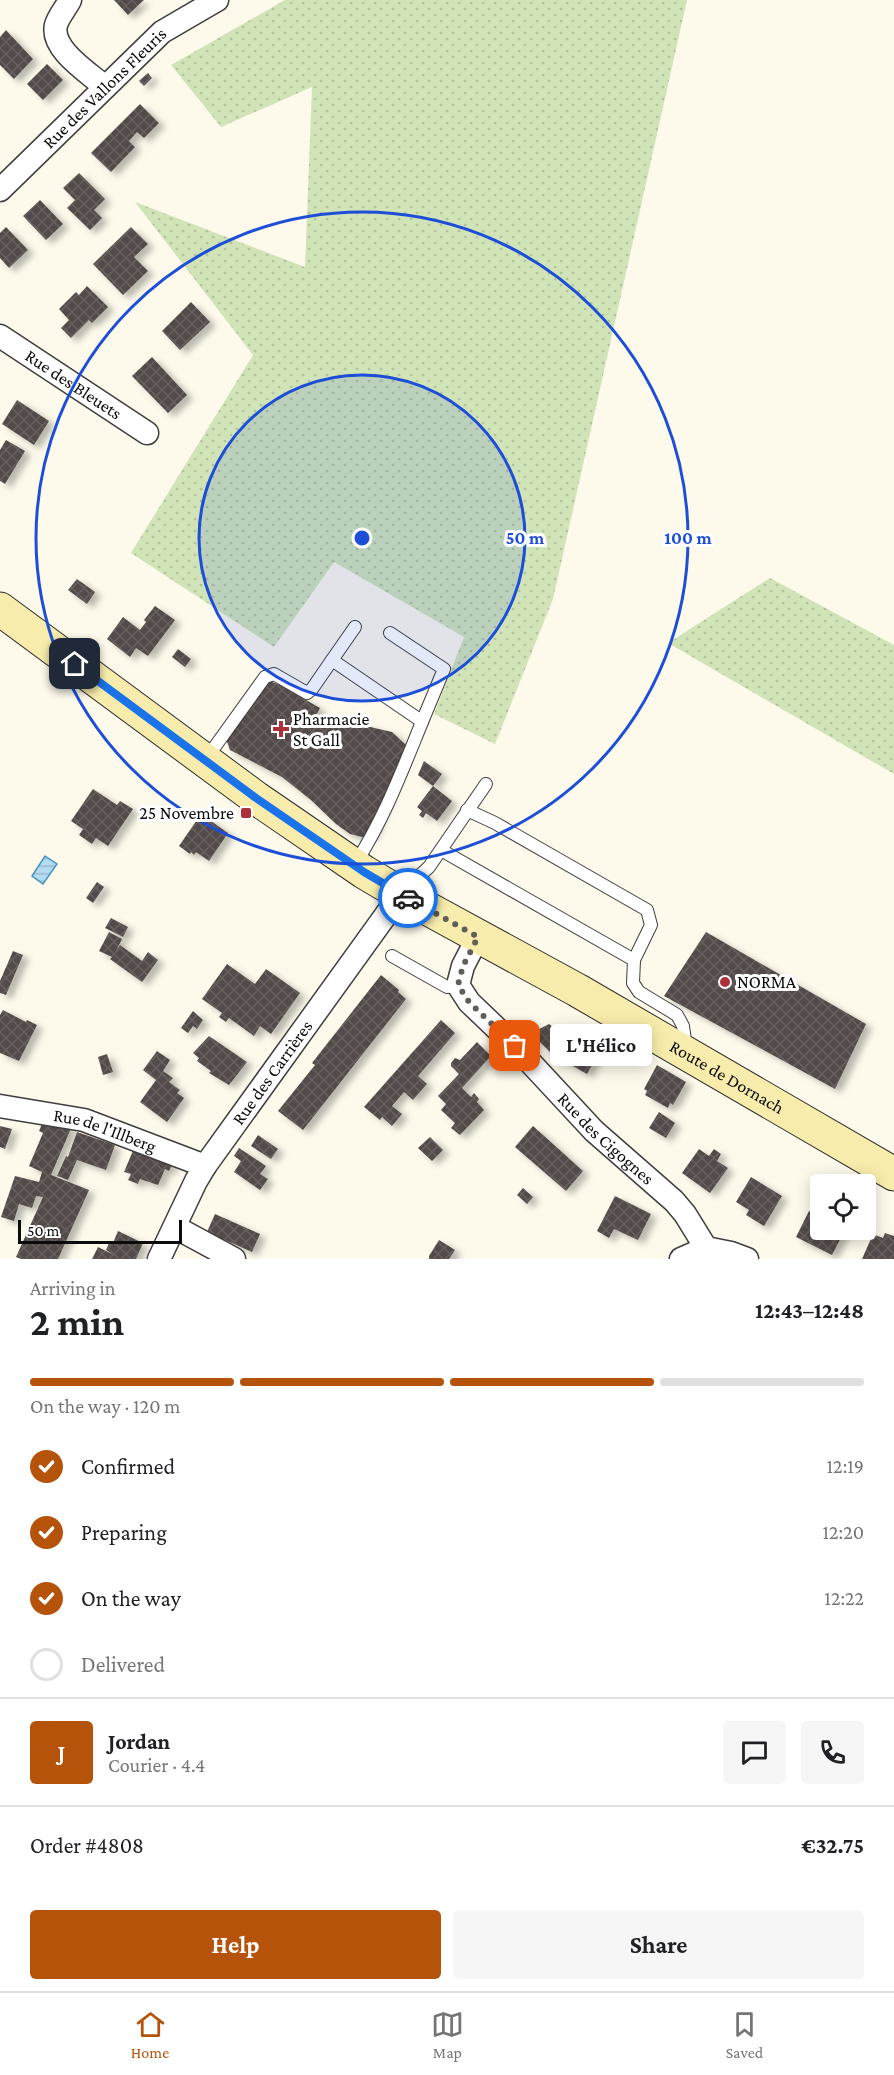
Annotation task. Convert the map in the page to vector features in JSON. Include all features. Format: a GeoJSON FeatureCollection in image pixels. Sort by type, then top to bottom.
{"type":"FeatureCollection","features":[{"type":"Feature","properties":{"kind":"main road","name":"Route de Dornach"},"geometry":{"type":"LineString","coordinates":[[0,609],[256,798],[400,894],[686,1052],[894,1174]]}},
{"type":"Feature","properties":{"kind":"street"},"geometry":{"type":"LineString","coordinates":[[70,0],[56,25],[56,36],[62,50],[105,87]]}},
{"type":"Feature","properties":{"kind":"street","name":"Rue des Vallons Fleuris"},"geometry":{"type":"LineString","coordinates":[[0,190],[162,32],[217,0]]}},
{"type":"Feature","properties":{"kind":"street","name":"Rue des Bleuets"},"geometry":{"type":"LineString","coordinates":[[0,336],[147,433]]}},
{"type":"Feature","properties":{"kind":"street","name":"Rue des Carrières"},"geometry":{"type":"LineString","coordinates":[[159,1259],[205,1166],[400,894]]}},
{"type":"Feature","properties":{"kind":"street"},"geometry":{"type":"LineString","coordinates":[[458,985],[463,966],[478,937]]}},
{"type":"Feature","properties":{"kind":"street","name":"Rue des Cigognes"},"geometry":{"type":"LineString","coordinates":[[458,985],[469,1002],[515,1046],[594,1131],[674,1201],[706,1248]]}},
{"type":"Feature","properties":{"kind":"street","name":"Rue de l'Illberg"},"geometry":{"type":"LineString","coordinates":[[0,1106],[84,1120],[205,1166]]}},
{"type":"Feature","properties":{"kind":"street"},"geometry":{"type":"LineString","coordinates":[[175,1227],[234,1259]]}},
{"type":"Feature","properties":{"kind":"street"},"geometry":{"type":"LineString","coordinates":[[681,1259],[706,1248],[747,1259]]}},
{"type":"Feature","properties":{"kind":"lane"},"geometry":{"type":"LineString","coordinates":[[205,760],[265,676],[274,674],[307,693],[312,690],[355,627]]}},
{"type":"Feature","properties":{"kind":"lane"},"geometry":{"type":"LineString","coordinates":[[355,864],[367,846],[391,798],[444,669],[390,633]]}},
{"type":"Feature","properties":{"kind":"lane"},"geometry":{"type":"LineString","coordinates":[[332,660],[422,722]]}},
{"type":"Feature","properties":{"kind":"lane"},"geometry":{"type":"LineString","coordinates":[[400,894],[429,867],[486,784]]}},
{"type":"Feature","properties":{"kind":"lane"},"geometry":{"type":"LineString","coordinates":[[467,810],[495,823],[647,910],[651,925],[634,960],[633,983],[639,992],[677,1015],[683,1026],[686,1052]]}},
{"type":"Feature","properties":{"kind":"lane"},"geometry":{"type":"LineString","coordinates":[[441,850],[634,960]]}},
{"type":"Feature","properties":{"kind":"lane"},"geometry":{"type":"LineString","coordinates":[[392,956],[447,987],[458,985]]}},
{"type":"Feature","properties":{"kind":"green space"},"geometry":{"type":"Polygon","coordinates":[[[285,0],[687,0],[553,599],[495,744],[434,714],[464,637],[334,562],[274,647],[131,553],[253,355],[135,202],[305,267],[312,87],[221,127],[171,65],[285,0]]]}},
{"type":"Feature","properties":{"kind":"green space"},"geometry":{"type":"Polygon","coordinates":[[[770,578],[894,645],[894,774],[668,643],[770,578]]]}},
{"type":"Feature","properties":{"kind":"water"},"geometry":{"type":"Polygon","coordinates":[[[45,856],[57,864],[43,884],[32,876],[45,856]]]}},
{"type":"Feature","properties":{"kind":"building"},"geometry":{"type":"Polygon","coordinates":[[[114,0],[144,0],[128,15],[114,0]]]}},
{"type":"Feature","properties":{"kind":"building"},"geometry":{"type":"Polygon","coordinates":[[[6,30],[33,59],[14,79],[0,65],[0,37],[6,30]]]}},
{"type":"Feature","properties":{"kind":"building"},"geometry":{"type":"Polygon","coordinates":[[[47,64],[63,80],[43,100],[27,84],[47,64]]]}},
{"type":"Feature","properties":{"kind":"building"},"geometry":{"type":"Polygon","coordinates":[[[148,73],[152,78],[144,86],[139,81],[148,73]]]}},
{"type":"Feature","properties":{"kind":"building"},"geometry":{"type":"Polygon","coordinates":[[[140,104],[159,123],[144,138],[137,132],[129,141],[135,147],[111,172],[91,153],[140,104]]]}},
{"type":"Feature","properties":{"kind":"building"},"geometry":{"type":"Polygon","coordinates":[[[79,173],[105,199],[94,210],[102,218],[90,230],[67,208],[75,200],[63,188],[79,173]]]}},
{"type":"Feature","properties":{"kind":"building"},"geometry":{"type":"Polygon","coordinates":[[[40,200],[63,224],[46,240],[23,216],[40,200]]]}},
{"type":"Feature","properties":{"kind":"building"},"geometry":{"type":"Polygon","coordinates":[[[6,227],[28,250],[9,268],[0,258],[0,233],[6,227]]]}},
{"type":"Feature","properties":{"kind":"building"},"geometry":{"type":"Polygon","coordinates":[[[131,227],[148,244],[134,257],[148,271],[123,295],[93,264],[131,227]]]}},
{"type":"Feature","properties":{"kind":"building"},"geometry":{"type":"Polygon","coordinates":[[[87,286],[108,307],[92,323],[89,320],[71,338],[61,328],[69,320],[59,309],[76,292],[79,295],[87,286]]]}},
{"type":"Feature","properties":{"kind":"building"},"geometry":{"type":"Polygon","coordinates":[[[191,302],[210,322],[180,350],[162,331],[191,302]]]}},
{"type":"Feature","properties":{"kind":"building"},"geometry":{"type":"Polygon","coordinates":[[[152,357],[187,395],[168,413],[132,376],[152,357]]]}},
{"type":"Feature","properties":{"kind":"building"},"geometry":{"type":"Polygon","coordinates":[[[17,400],[49,421],[34,445],[2,424],[17,400]]]}},
{"type":"Feature","properties":{"kind":"building"},"geometry":{"type":"Polygon","coordinates":[[[6,440],[25,451],[5,484],[0,481],[0,450],[6,440]]]}},
{"type":"Feature","properties":{"kind":"building"},"geometry":{"type":"Polygon","coordinates":[[[77,579],[95,592],[87,604],[68,590],[77,579]]]}},
{"type":"Feature","properties":{"kind":"building"},"geometry":{"type":"Polygon","coordinates":[[[155,606],[175,620],[148,656],[136,648],[130,657],[107,639],[123,617],[140,630],[146,622],[144,620],[155,606]]]}},
{"type":"Feature","properties":{"kind":"building"},"geometry":{"type":"Polygon","coordinates":[[[178,649],[191,659],[185,667],[172,657],[178,649]]]}},
{"type":"Feature","properties":{"kind":"building"},"geometry":{"type":"Polygon","coordinates":[[[269,681],[320,708],[316,716],[330,726],[337,715],[366,726],[392,732],[405,744],[406,748],[372,835],[362,837],[350,834],[282,777],[230,750],[226,739],[269,681]]]}},
{"type":"Feature","properties":{"kind":"building"},"geometry":{"type":"Polygon","coordinates":[[[424,761],[442,774],[433,786],[418,775],[424,761]]]}},
{"type":"Feature","properties":{"kind":"building"},"geometry":{"type":"Polygon","coordinates":[[[433,786],[452,801],[437,821],[426,813],[423,818],[419,815],[422,811],[417,807],[433,786]]]}},
{"type":"Feature","properties":{"kind":"building"},"geometry":{"type":"Polygon","coordinates":[[[93,789],[117,805],[120,801],[133,809],[108,846],[96,838],[92,844],[79,835],[83,829],[71,821],[93,789]]]}},
{"type":"Feature","properties":{"kind":"building"},"geometry":{"type":"Polygon","coordinates":[[[201,814],[228,833],[209,861],[196,852],[194,855],[191,852],[190,854],[179,846],[201,814]]]}},
{"type":"Feature","properties":{"kind":"building"},"geometry":{"type":"Polygon","coordinates":[[[97,882],[104,887],[93,903],[86,898],[97,882]]]}},
{"type":"Feature","properties":{"kind":"building"},"geometry":{"type":"Polygon","coordinates":[[[111,918],[128,927],[123,937],[105,928],[111,918]]]}},
{"type":"Feature","properties":{"kind":"building"},"geometry":{"type":"Polygon","coordinates":[[[109,932],[122,939],[116,951],[120,945],[142,961],[148,952],[158,960],[142,982],[110,959],[112,957],[99,951],[109,932]]]}},
{"type":"Feature","properties":{"kind":"building"},"geometry":{"type":"Polygon","coordinates":[[[706,932],[866,1024],[835,1089],[664,996],[706,932]]]}},
{"type":"Feature","properties":{"kind":"building"},"geometry":{"type":"Polygon","coordinates":[[[13,951],[23,955],[6,995],[0,993],[0,981],[13,951]]]}},
{"type":"Feature","properties":{"kind":"building"},"geometry":{"type":"Polygon","coordinates":[[[227,964],[255,984],[266,969],[300,993],[271,1034],[260,1026],[254,1036],[229,1018],[226,1022],[219,1017],[222,1013],[202,999],[227,964]]]}},
{"type":"Feature","properties":{"kind":"building"},"geometry":{"type":"Polygon","coordinates":[[[381,975],[406,999],[303,1130],[278,1111],[315,1065],[312,1063],[381,975]]]}},
{"type":"Feature","properties":{"kind":"building"},"geometry":{"type":"Polygon","coordinates":[[[3,1010],[37,1025],[19,1061],[0,1053],[0,1015],[3,1010]]]}},
{"type":"Feature","properties":{"kind":"building"},"geometry":{"type":"Polygon","coordinates":[[[193,1011],[203,1020],[197,1029],[193,1026],[188,1033],[181,1028],[193,1011]]]}},
{"type":"Feature","properties":{"kind":"building"},"geometry":{"type":"Polygon","coordinates":[[[441,1020],[455,1033],[418,1076],[427,1084],[413,1100],[404,1092],[392,1106],[402,1114],[392,1126],[382,1117],[380,1120],[364,1107],[441,1020]]]}},
{"type":"Feature","properties":{"kind":"building"},"geometry":{"type":"Polygon","coordinates":[[[549,1024],[564,1035],[570,1025],[604,1044],[587,1074],[553,1055],[536,1038],[528,1042],[524,1037],[549,1024]]]}},
{"type":"Feature","properties":{"kind":"building"},"geometry":{"type":"Polygon","coordinates":[[[209,1036],[247,1062],[229,1085],[209,1073],[211,1071],[197,1061],[199,1058],[193,1053],[209,1036]]]}},
{"type":"Feature","properties":{"kind":"building"},"geometry":{"type":"Polygon","coordinates":[[[477,1042],[491,1056],[462,1088],[471,1097],[474,1093],[479,1099],[477,1102],[484,1110],[460,1135],[451,1128],[455,1123],[441,1110],[446,1104],[438,1096],[459,1074],[451,1063],[455,1058],[460,1060],[477,1042]]]}},
{"type":"Feature","properties":{"kind":"building"},"geometry":{"type":"Polygon","coordinates":[[[157,1051],[170,1060],[163,1071],[173,1078],[169,1082],[180,1090],[177,1093],[184,1098],[167,1122],[140,1102],[156,1080],[143,1070],[157,1051]]]}},
{"type":"Feature","properties":{"kind":"building"},"geometry":{"type":"Polygon","coordinates":[[[107,1054],[113,1072],[103,1075],[98,1057],[107,1054]]]}},
{"type":"Feature","properties":{"kind":"building"},"geometry":{"type":"Polygon","coordinates":[[[657,1065],[686,1082],[673,1105],[670,1103],[668,1108],[645,1095],[647,1091],[644,1089],[657,1065]]]}},
{"type":"Feature","properties":{"kind":"building"},"geometry":{"type":"Polygon","coordinates":[[[659,1112],[675,1123],[666,1138],[649,1128],[659,1112]]]}},
{"type":"Feature","properties":{"kind":"building"},"geometry":{"type":"Polygon","coordinates":[[[49,1121],[72,1126],[51,1175],[89,1190],[58,1259],[21,1259],[16,1257],[43,1197],[36,1196],[32,1208],[19,1204],[14,1221],[1,1217],[15,1176],[39,1182],[42,1172],[29,1166],[43,1133],[39,1131],[42,1124],[46,1126],[49,1121]]]}},
{"type":"Feature","properties":{"kind":"building"},"geometry":{"type":"Polygon","coordinates":[[[0,1126],[12,1129],[5,1149],[0,1147],[0,1126]]]}},
{"type":"Feature","properties":{"kind":"building"},"geometry":{"type":"Polygon","coordinates":[[[533,1126],[583,1171],[566,1191],[515,1147],[533,1126]]]}},
{"type":"Feature","properties":{"kind":"building"},"geometry":{"type":"Polygon","coordinates":[[[77,1132],[115,1145],[106,1170],[77,1160],[68,1180],[57,1176],[66,1156],[68,1157],[77,1132]]]}},
{"type":"Feature","properties":{"kind":"building"},"geometry":{"type":"Polygon","coordinates":[[[258,1135],[278,1149],[271,1159],[251,1146],[258,1135]]]}},
{"type":"Feature","properties":{"kind":"building"},"geometry":{"type":"Polygon","coordinates":[[[430,1137],[443,1150],[432,1161],[418,1148],[430,1137]]]}},
{"type":"Feature","properties":{"kind":"building"},"geometry":{"type":"Polygon","coordinates":[[[135,1146],[173,1163],[169,1171],[165,1169],[158,1185],[140,1179],[138,1184],[128,1180],[131,1174],[124,1172],[135,1146]]]}},
{"type":"Feature","properties":{"kind":"building"},"geometry":{"type":"Polygon","coordinates":[[[239,1148],[266,1166],[260,1174],[268,1179],[260,1190],[234,1172],[241,1161],[234,1156],[239,1148]]]}},
{"type":"Feature","properties":{"kind":"building"},"geometry":{"type":"Polygon","coordinates":[[[699,1149],[709,1156],[714,1149],[721,1154],[717,1161],[728,1168],[710,1193],[682,1173],[699,1149]]]}},
{"type":"Feature","properties":{"kind":"building"},"geometry":{"type":"Polygon","coordinates":[[[751,1177],[782,1196],[764,1226],[746,1215],[749,1210],[736,1202],[751,1177]]]}},
{"type":"Feature","properties":{"kind":"building"},"geometry":{"type":"Polygon","coordinates":[[[523,1188],[533,1197],[527,1204],[517,1195],[523,1188]]]}},
{"type":"Feature","properties":{"kind":"building"},"geometry":{"type":"Polygon","coordinates":[[[615,1196],[651,1214],[638,1240],[614,1229],[609,1238],[597,1231],[615,1196]]]}},
{"type":"Feature","properties":{"kind":"building"},"geometry":{"type":"Polygon","coordinates":[[[809,1211],[810,1240],[840,1240],[832,1255],[796,1237],[809,1211]]]}},
{"type":"Feature","properties":{"kind":"building"},"geometry":{"type":"Polygon","coordinates":[[[215,1214],[260,1234],[252,1252],[207,1232],[215,1214]]]}},
{"type":"Feature","properties":{"kind":"building"},"geometry":{"type":"Polygon","coordinates":[[[118,1231],[143,1243],[136,1259],[92,1259],[98,1247],[114,1255],[106,1250],[110,1241],[113,1243],[118,1231]]]}},
{"type":"Feature","properties":{"kind":"building"},"geometry":{"type":"Polygon","coordinates":[[[885,1233],[894,1236],[894,1259],[862,1259],[870,1240],[876,1240],[876,1235],[883,1238],[885,1233]]]}},
{"type":"Feature","properties":{"kind":"building"},"geometry":{"type":"Polygon","coordinates":[[[439,1240],[455,1250],[449,1259],[429,1259],[429,1256],[439,1240]]]}},
{"type":"Feature","properties":{"kind":"way so far"},"geometry":{"type":"LineString","coordinates":[[408,898],[478,937],[463,966],[458,985],[469,1002],[515,1046]]}},
{"type":"Feature","properties":{"kind":"place","name":"Pharmacie St Gall"},"geometry":{"type":"Point","coordinates":[281,729]}},
{"type":"Feature","properties":{"kind":"place","name":"25 Novembre"},"geometry":{"type":"Point","coordinates":[246,813]}},
{"type":"Feature","properties":{"kind":"place","name":"NORMA"},"geometry":{"type":"Point","coordinates":[725,982]}},
{"type":"Feature","properties":{"kind":"place","name":"L'Hélico"},"geometry":{"type":"Point","coordinates":[515,1046]}},
{"type":"Feature","properties":{"kind":"route"},"geometry":{"type":"LineString","coordinates":[[75,664],[256,798],[364,872],[408,898]]}}]}
